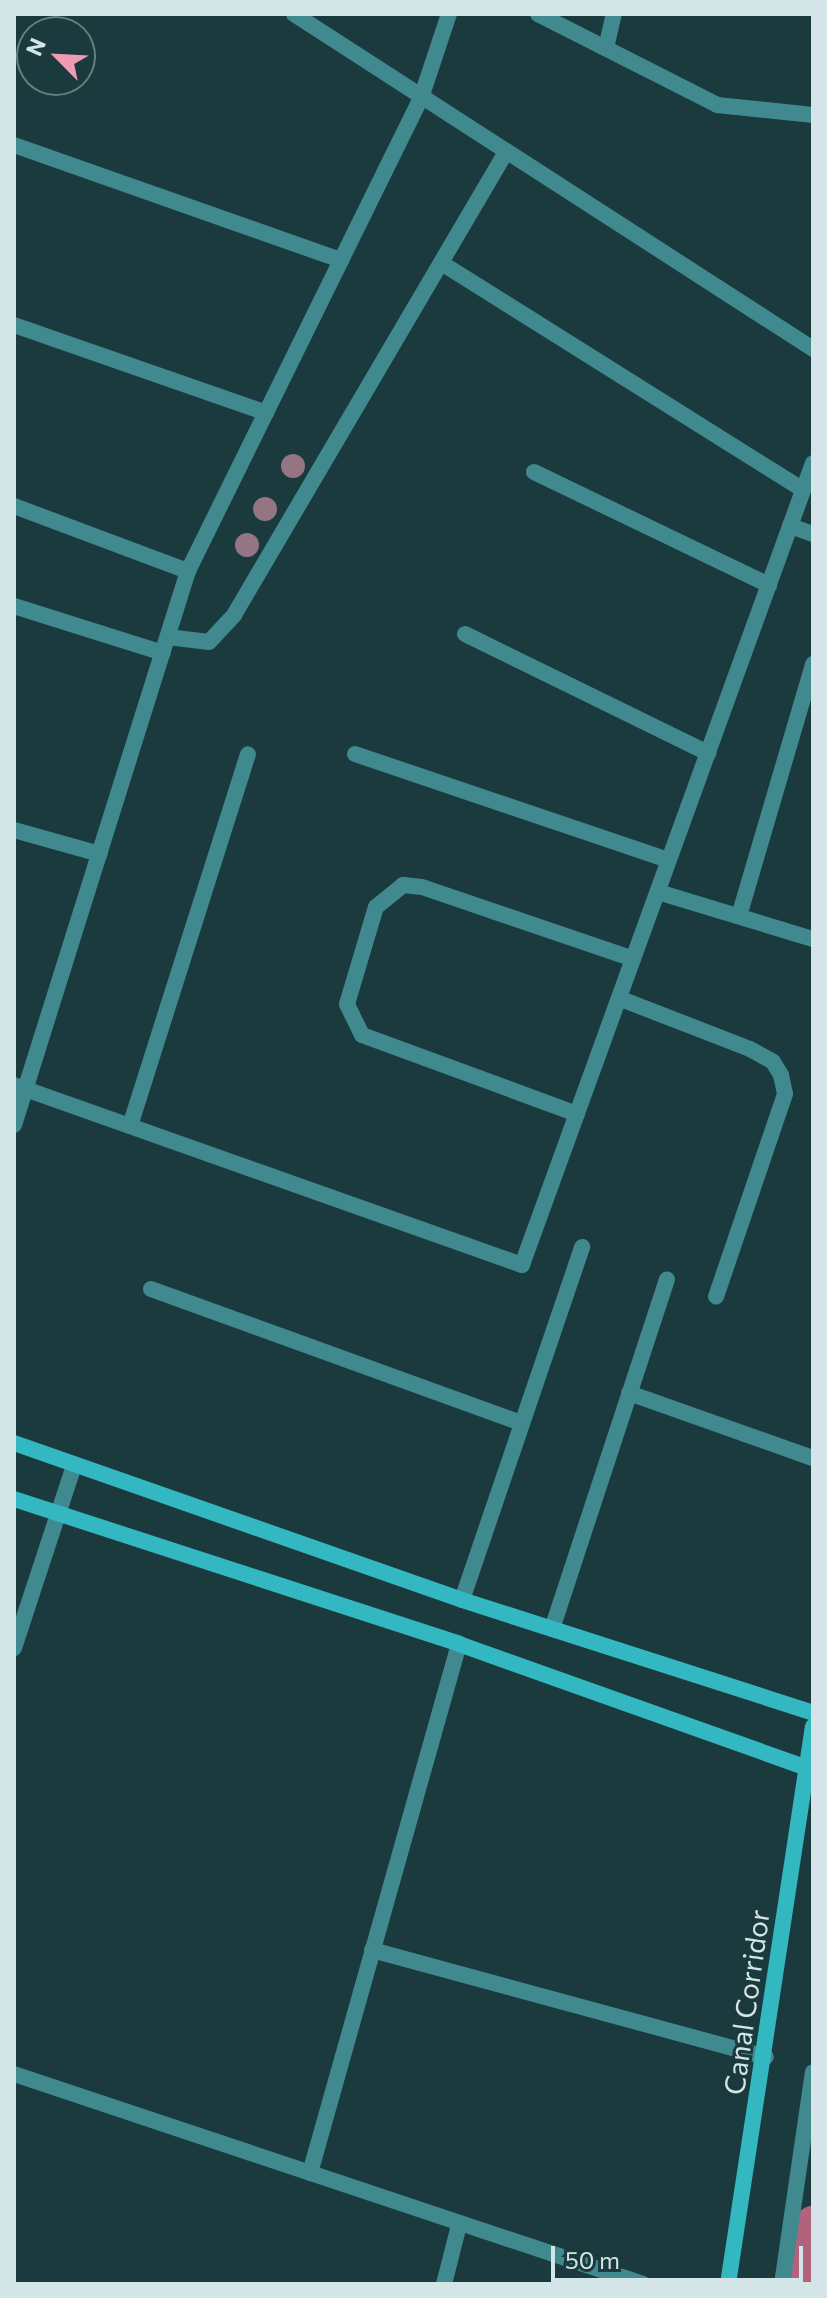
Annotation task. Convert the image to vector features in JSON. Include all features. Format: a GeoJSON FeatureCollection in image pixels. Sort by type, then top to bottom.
{"type":"FeatureCollection","features":[{"type":"Feature","properties":{"kind":"street"},"geometry":{"type":"LineString","coordinates":[[294,14],[813,349]]}},
{"type":"Feature","properties":{"kind":"street"},"geometry":{"type":"LineString","coordinates":[[14,1125],[21,1087],[100,854],[188,571],[421,98],[449,14]]}},
{"type":"Feature","properties":{"kind":"street"},"geometry":{"type":"LineString","coordinates":[[538,14],[717,105],[813,115]]}},
{"type":"Feature","properties":{"kind":"street"},"geometry":{"type":"LineString","coordinates":[[606,48],[614,14]]}},
{"type":"Feature","properties":{"kind":"street"},"geometry":{"type":"LineString","coordinates":[[14,145],[341,260]]}},
{"type":"Feature","properties":{"kind":"street"},"geometry":{"type":"LineString","coordinates":[[168,637],[209,642],[222,632],[443,264],[506,152]]}},
{"type":"Feature","properties":{"kind":"street"},"geometry":{"type":"LineString","coordinates":[[443,264],[803,490]]}},
{"type":"Feature","properties":{"kind":"street"},"geometry":{"type":"LineString","coordinates":[[14,325],[266,413]]}},
{"type":"Feature","properties":{"kind":"street"},"geometry":{"type":"LineString","coordinates":[[21,1087],[522,1265],[813,463]]}},
{"type":"Feature","properties":{"kind":"street"},"geometry":{"type":"LineString","coordinates":[[534,472],[769,585]]}},
{"type":"Feature","properties":{"kind":"street"},"geometry":{"type":"LineString","coordinates":[[14,506],[188,571]]}},
{"type":"Feature","properties":{"kind":"street"},"geometry":{"type":"LineString","coordinates":[[790,526],[813,534]]}},
{"type":"Feature","properties":{"kind":"street"},"geometry":{"type":"LineString","coordinates":[[14,606],[163,653]]}},
{"type":"Feature","properties":{"kind":"street"},"geometry":{"type":"LineString","coordinates":[[465,634],[708,753]]}},
{"type":"Feature","properties":{"kind":"street"},"geometry":{"type":"LineString","coordinates":[[739,916],[813,664]]}},
{"type":"Feature","properties":{"kind":"street"},"geometry":{"type":"LineString","coordinates":[[130,1126],[248,754]]}},
{"type":"Feature","properties":{"kind":"street"},"geometry":{"type":"LineString","coordinates":[[355,754],[669,860]]}},
{"type":"Feature","properties":{"kind":"street"},"geometry":{"type":"LineString","coordinates":[[14,830],[100,854]]}},
{"type":"Feature","properties":{"kind":"street"},"geometry":{"type":"LineString","coordinates":[[577,1114],[362,1035],[347,1004],[376,907],[403,885],[422,887],[633,959]]}},
{"type":"Feature","properties":{"kind":"street"},"geometry":{"type":"LineString","coordinates":[[658,892],[813,939]]}},
{"type":"Feature","properties":{"kind":"street"},"geometry":{"type":"LineString","coordinates":[[621,999],[750,1049],[773,1062],[781,1075],[785,1094],[716,1297]]}},
{"type":"Feature","properties":{"kind":"street"},"geometry":{"type":"LineString","coordinates":[[462,1600],[582,1247]]}},
{"type":"Feature","properties":{"kind":"street"},"geometry":{"type":"LineString","coordinates":[[552,1629],[667,1279]]}},
{"type":"Feature","properties":{"kind":"street"},"geometry":{"type":"LineString","coordinates":[[151,1289],[522,1423]]}},
{"type":"Feature","properties":{"kind":"street"},"geometry":{"type":"LineString","coordinates":[[629,1393],[813,1458]]}},
{"type":"Feature","properties":{"kind":"street"},"geometry":{"type":"LineString","coordinates":[[14,1443],[462,1600],[813,1713]]}},
{"type":"Feature","properties":{"kind":"street"},"geometry":{"type":"LineString","coordinates":[[14,1648],[74,1465]]}},
{"type":"Feature","properties":{"kind":"street"},"geometry":{"type":"LineString","coordinates":[[14,1499],[59,1517],[459,1644],[809,1768]]}},
{"type":"Feature","properties":{"kind":"street"},"geometry":{"type":"LineString","coordinates":[[310,2173],[459,1644]]}},
{"type":"Feature","properties":{"kind":"street","name":"Canal Corridor"},"geometry":{"type":"LineString","coordinates":[[728,2284],[766,2057],[813,1726]]}},
{"type":"Feature","properties":{"kind":"street"},"geometry":{"type":"LineString","coordinates":[[372,1950],[766,2057]]}},
{"type":"Feature","properties":{"kind":"street"},"geometry":{"type":"LineString","coordinates":[[782,2284],[813,2072]]}},
{"type":"Feature","properties":{"kind":"street"},"geometry":{"type":"LineString","coordinates":[[14,2074],[643,2284]]}},
{"type":"Feature","properties":{"kind":"street"},"geometry":{"type":"LineString","coordinates":[[444,2284],[459,2225]]}},
{"type":"Feature","properties":{"kind":"waterway"},"geometry":{"type":"LineString","coordinates":[[804,2284],[813,2224]]}}]}
